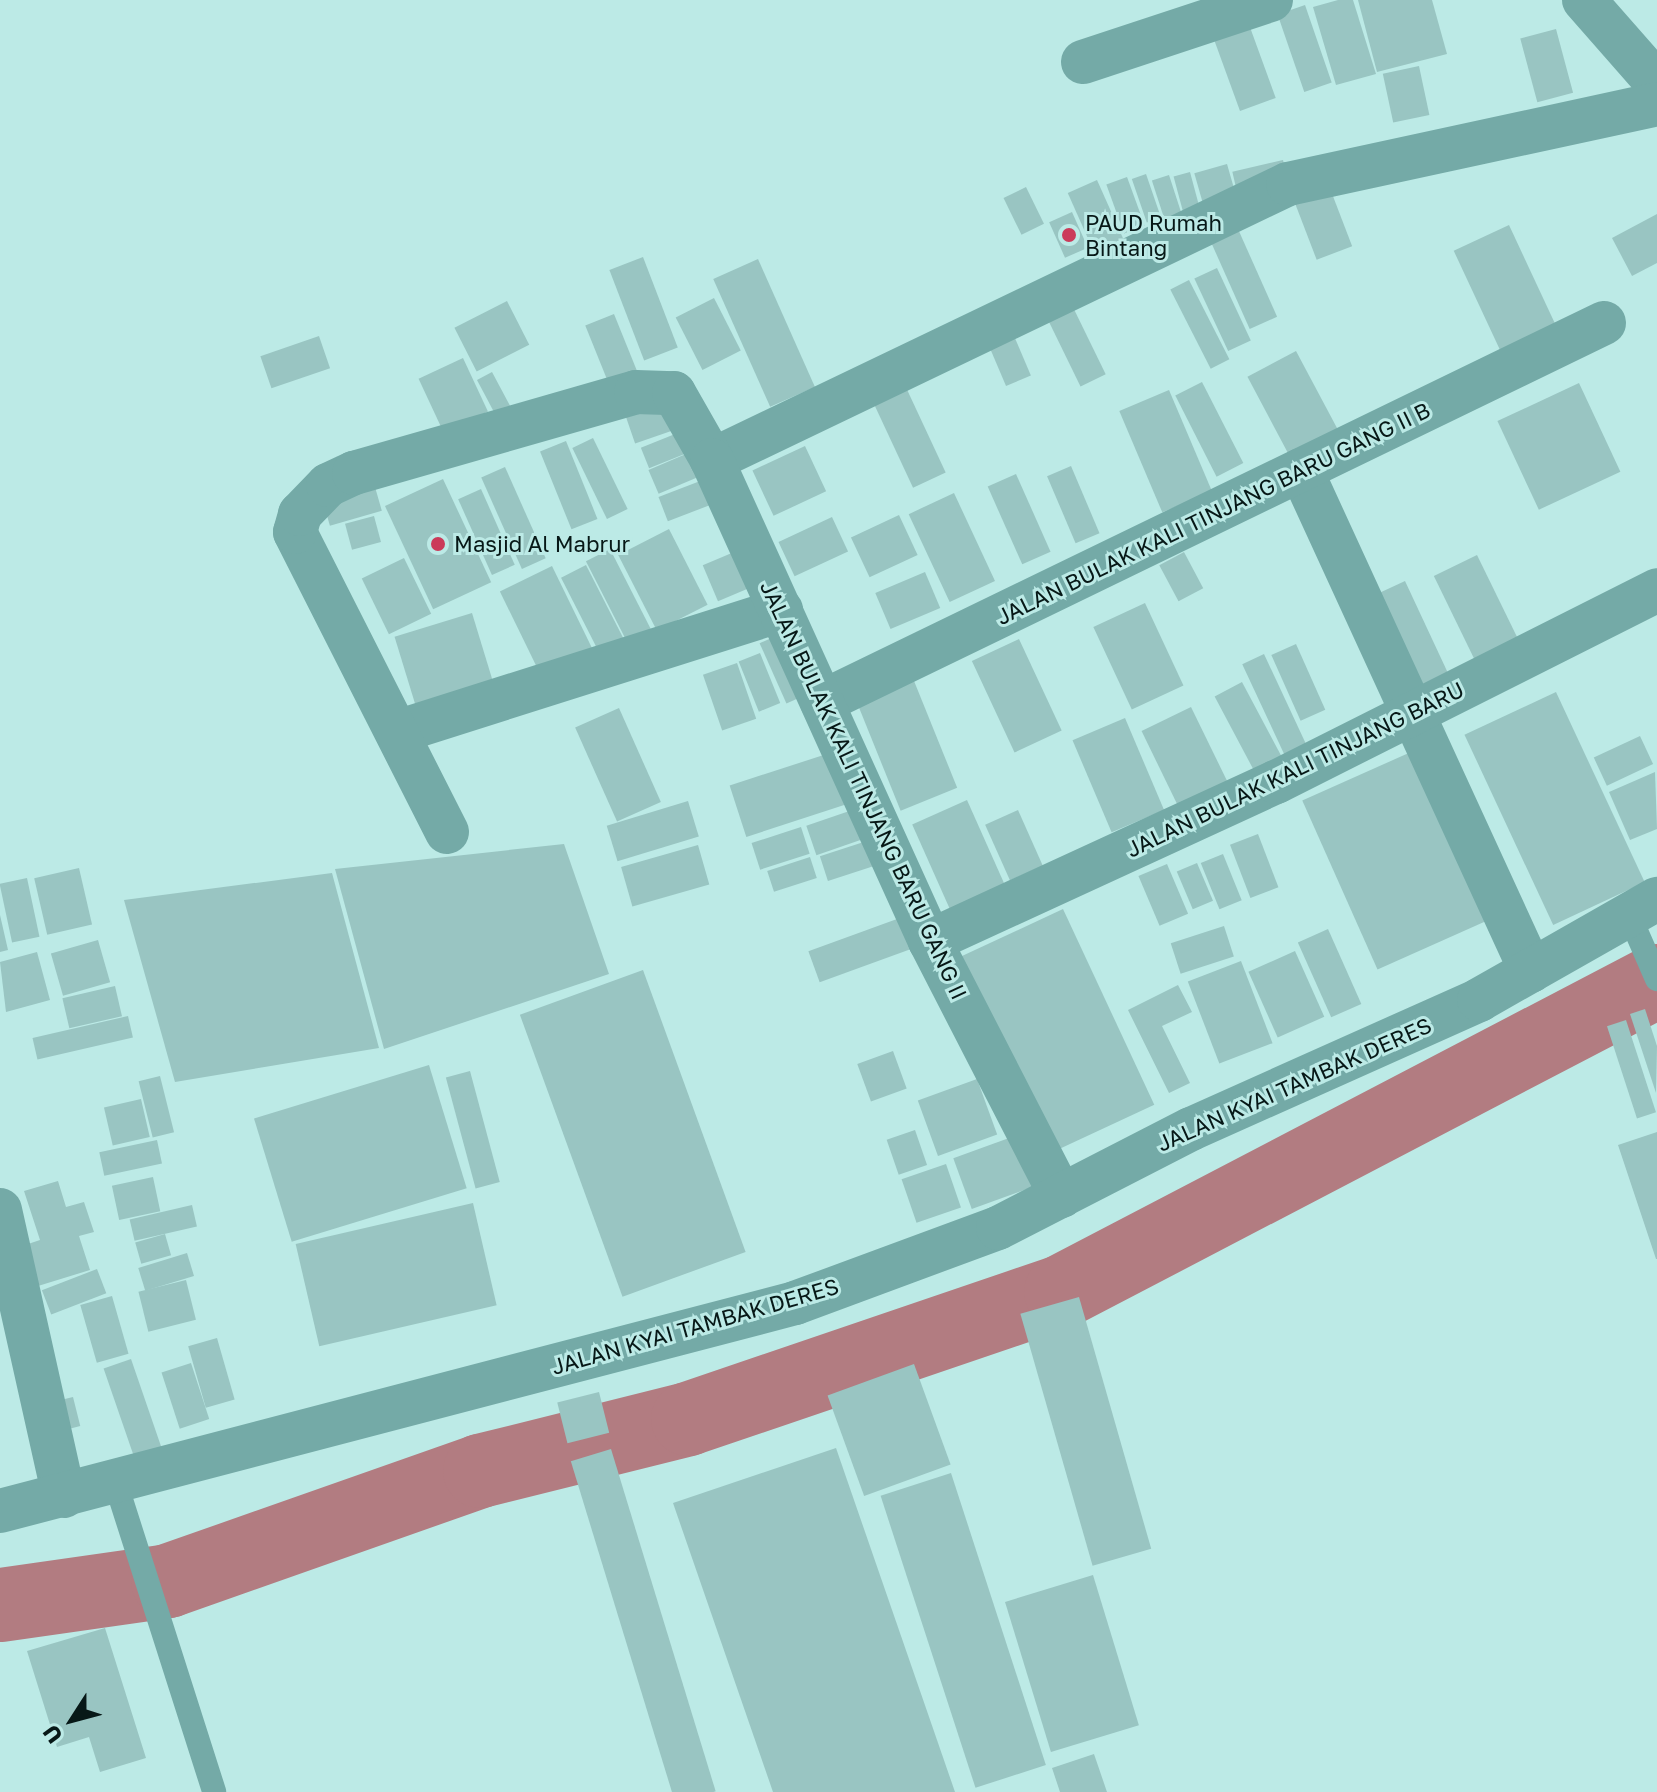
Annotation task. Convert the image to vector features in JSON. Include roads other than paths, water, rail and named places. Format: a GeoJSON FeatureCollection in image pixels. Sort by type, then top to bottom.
{"type":"FeatureCollection","features":[{"type":"Feature","properties":{"kind":"street"},"geometry":{"type":"LineString","coordinates":[[1083,62],[1271,0]]}},
{"type":"Feature","properties":{"kind":"street"},"geometry":{"type":"LineString","coordinates":[[1584,0],[1657,83]]}},
{"type":"Feature","properties":{"kind":"street"},"geometry":{"type":"LineString","coordinates":[[712,460],[1288,184],[1335,170],[1657,104]]}},
{"type":"Feature","properties":{"kind":"street","name":"JALAN BULAK KALI TINJANG BARU GANG II B"},"geometry":{"type":"LineString","coordinates":[[822,702],[1604,323]]}},
{"type":"Feature","properties":{"kind":"street","name":"JALAN BULAK KALI TINJANG BARU GANG II"},"geometry":{"type":"LineString","coordinates":[[397,732],[295,532],[310,499],[354,473],[664,389],[682,402],[712,460],[930,941],[1061,1196]]}},
{"type":"Feature","properties":{"kind":"street"},"geometry":{"type":"LineString","coordinates":[[1301,470],[1415,711],[1531,971]]}},
{"type":"Feature","properties":{"kind":"street","name":"JALAN BULAK KALI TINJANG BARU"},"geometry":{"type":"LineString","coordinates":[[930,941],[1415,711],[1657,590]]}},
{"type":"Feature","properties":{"kind":"street"},"geometry":{"type":"LineString","coordinates":[[447,832],[397,732],[781,610]]}},
{"type":"Feature","properties":{"kind":"street","name":"JALAN KYAI TAMBAK DERES"},"geometry":{"type":"LineString","coordinates":[[0,1511],[116,1484],[795,1303],[998,1228],[1531,971],[1643,907]]}},
{"type":"Feature","properties":{"kind":"street"},"geometry":{"type":"LineString","coordinates":[[0,1210],[64,1496]]}},
{"type":"Feature","properties":{"kind":"lane"},"geometry":{"type":"LineString","coordinates":[[1643,907],[1654,972]]}},
{"type":"Feature","properties":{"kind":"lane"},"geometry":{"type":"LineString","coordinates":[[116,1484],[149,1600],[214,1792]]}},
{"type":"Feature","properties":{"kind":"waterway"},"geometry":{"type":"LineString","coordinates":[[0,1605],[168,1581],[480,1471],[688,1419],[1061,1292],[1657,981]]}},
{"type":"Feature","properties":{"kind":"place","name":"PAUD Rumah Bintang"},"geometry":{"type":"Point","coordinates":[1069,235]}},
{"type":"Feature","properties":{"kind":"place","name":"Masjid Al Mabrur"},"geometry":{"type":"Point","coordinates":[438,544]}}]}
